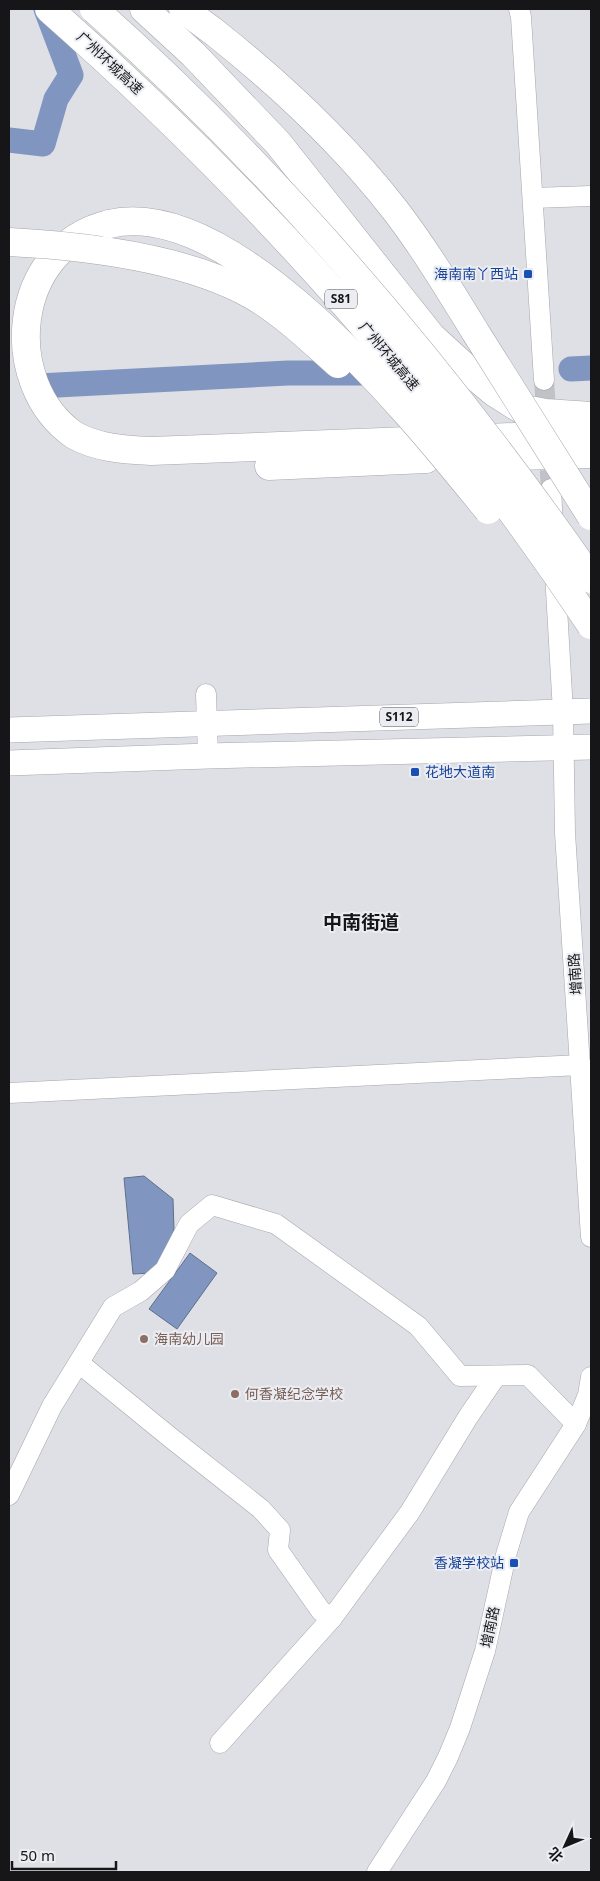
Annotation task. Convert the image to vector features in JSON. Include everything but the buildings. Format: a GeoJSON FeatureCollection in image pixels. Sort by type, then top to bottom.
{"type":"FeatureCollection","features":[{"type":"Feature","properties":{"kind":"highway","name":"广州环城高速"},"geometry":{"type":"LineString","coordinates":[[49,9],[196,145],[326,282],[452,434],[540,552],[591,625]]}},
{"type":"Feature","properties":{"kind":"highway","name":"广州环城高速"},"geometry":{"type":"LineString","coordinates":[[94,9],[148,58],[238,146],[353,272],[458,399],[538,504],[591,579]]}},
{"type":"Feature","properties":{"kind":"highway"},"geometry":{"type":"LineString","coordinates":[[144,9],[205,66],[291,158],[431,336],[477,378],[495,393],[519,408],[546,413],[591,416]]}},
{"type":"Feature","properties":{"kind":"highway"},"geometry":{"type":"LineString","coordinates":[[183,9],[257,66],[298,102],[352,158],[384,197],[439,274],[591,516]]}},
{"type":"Feature","properties":{"kind":"highway"},"geometry":{"type":"LineString","coordinates":[[510,538],[390,395],[338,340],[298,303],[229,255],[184,231],[148,221],[127,221],[87,230],[74,238],[48,260],[31,285],[22,307],[18,327],[20,362],[33,396],[45,412],[56,422],[82,439],[116,448],[151,451],[591,434]]}},
{"type":"Feature","properties":{"kind":"highway"},"geometry":{"type":"LineString","coordinates":[[9,242],[59,245],[139,258],[208,276],[252,296],[278,313],[342,367],[492,516],[591,646]]}},
{"type":"Feature","properties":{"kind":"highway"},"geometry":{"type":"LineString","coordinates":[[20,408],[44,436],[68,452],[104,465],[132,468],[208,468],[591,454]]}},
{"type":"Feature","properties":{"kind":"main road","name":"S112"},"geometry":{"type":"LineString","coordinates":[[9,730],[591,711]]}},
{"type":"Feature","properties":{"kind":"main road"},"geometry":{"type":"LineString","coordinates":[[9,763],[208,756],[591,747]]}},
{"type":"Feature","properties":{"kind":"street"},"geometry":{"type":"LineString","coordinates":[[519,9],[544,380]]}},
{"type":"Feature","properties":{"kind":"street"},"geometry":{"type":"LineString","coordinates":[[533,198],[591,196]]}},
{"type":"Feature","properties":{"kind":"street","name":"增南路"},"geometry":{"type":"LineString","coordinates":[[551,489],[564,712],[565,833],[591,1237]]}},
{"type":"Feature","properties":{"kind":"street"},"geometry":{"type":"LineString","coordinates":[[206,694],[208,756]]}},
{"type":"Feature","properties":{"kind":"street"},"geometry":{"type":"LineString","coordinates":[[9,1093],[581,1065]]}},
{"type":"Feature","properties":{"kind":"street"},"geometry":{"type":"LineString","coordinates":[[9,1495],[52,1406],[113,1307],[142,1291],[165,1270],[189,1224],[212,1205],[276,1224],[418,1326],[460,1376],[528,1375],[576,1424]]}},
{"type":"Feature","properties":{"kind":"street"},"geometry":{"type":"LineString","coordinates":[[79,1362],[261,1509],[280,1530],[278,1550],[321,1611],[332,1618]]}},
{"type":"Feature","properties":{"kind":"street"},"geometry":{"type":"LineString","coordinates":[[220,1743],[332,1618],[410,1512],[468,1417],[496,1376]]}},
{"type":"Feature","properties":{"kind":"street","name":"增南路"},"geometry":{"type":"LineString","coordinates":[[377,1872],[436,1781],[448,1757],[460,1728],[485,1651],[506,1555],[519,1512],[576,1424],[588,1395],[591,1377]]}},
{"type":"Feature","properties":{"kind":"water"},"geometry":{"type":"Polygon","coordinates":[[[144,1176],[173,1199],[174,1230],[169,1247],[153,1273],[133,1274],[124,1178],[144,1176]]]}},
{"type":"Feature","properties":{"kind":"water"},"geometry":{"type":"Polygon","coordinates":[[[190,1253],[217,1273],[177,1329],[149,1309],[190,1253]]]}},
{"type":"Feature","properties":{"kind":"waterway"},"geometry":{"type":"LineString","coordinates":[[9,140],[43,144],[56,99],[71,75],[46,9]]}},
{"type":"Feature","properties":{"kind":"waterway"},"geometry":{"type":"LineString","coordinates":[[571,369],[591,368]]}},
{"type":"Feature","properties":{"kind":"waterway"},"geometry":{"type":"LineString","coordinates":[[38,386],[288,373],[361,373]]}},
{"type":"Feature","properties":{"kind":"tunnel"},"geometry":{"type":"LineString","coordinates":[[544,380],[551,489]]}},
{"type":"Feature","properties":{"kind":"place","name":"海南南丫西站"},"geometry":{"type":"Point","coordinates":[528,274]}},
{"type":"Feature","properties":{"kind":"place","name":"花地大道南"},"geometry":{"type":"Point","coordinates":[415,772]}},
{"type":"Feature","properties":{"kind":"place","name":"海南幼儿园"},"geometry":{"type":"Point","coordinates":[144,1339]}},
{"type":"Feature","properties":{"kind":"place","name":"何香凝纪念学校"},"geometry":{"type":"Point","coordinates":[235,1394]}},
{"type":"Feature","properties":{"kind":"place","name":"香凝学校站"},"geometry":{"type":"Point","coordinates":[514,1563]}},
{"type":"Feature","properties":{"kind":"district","name":"中南街道"},"geometry":{"type":"Point","coordinates":[361,922]}}]}
